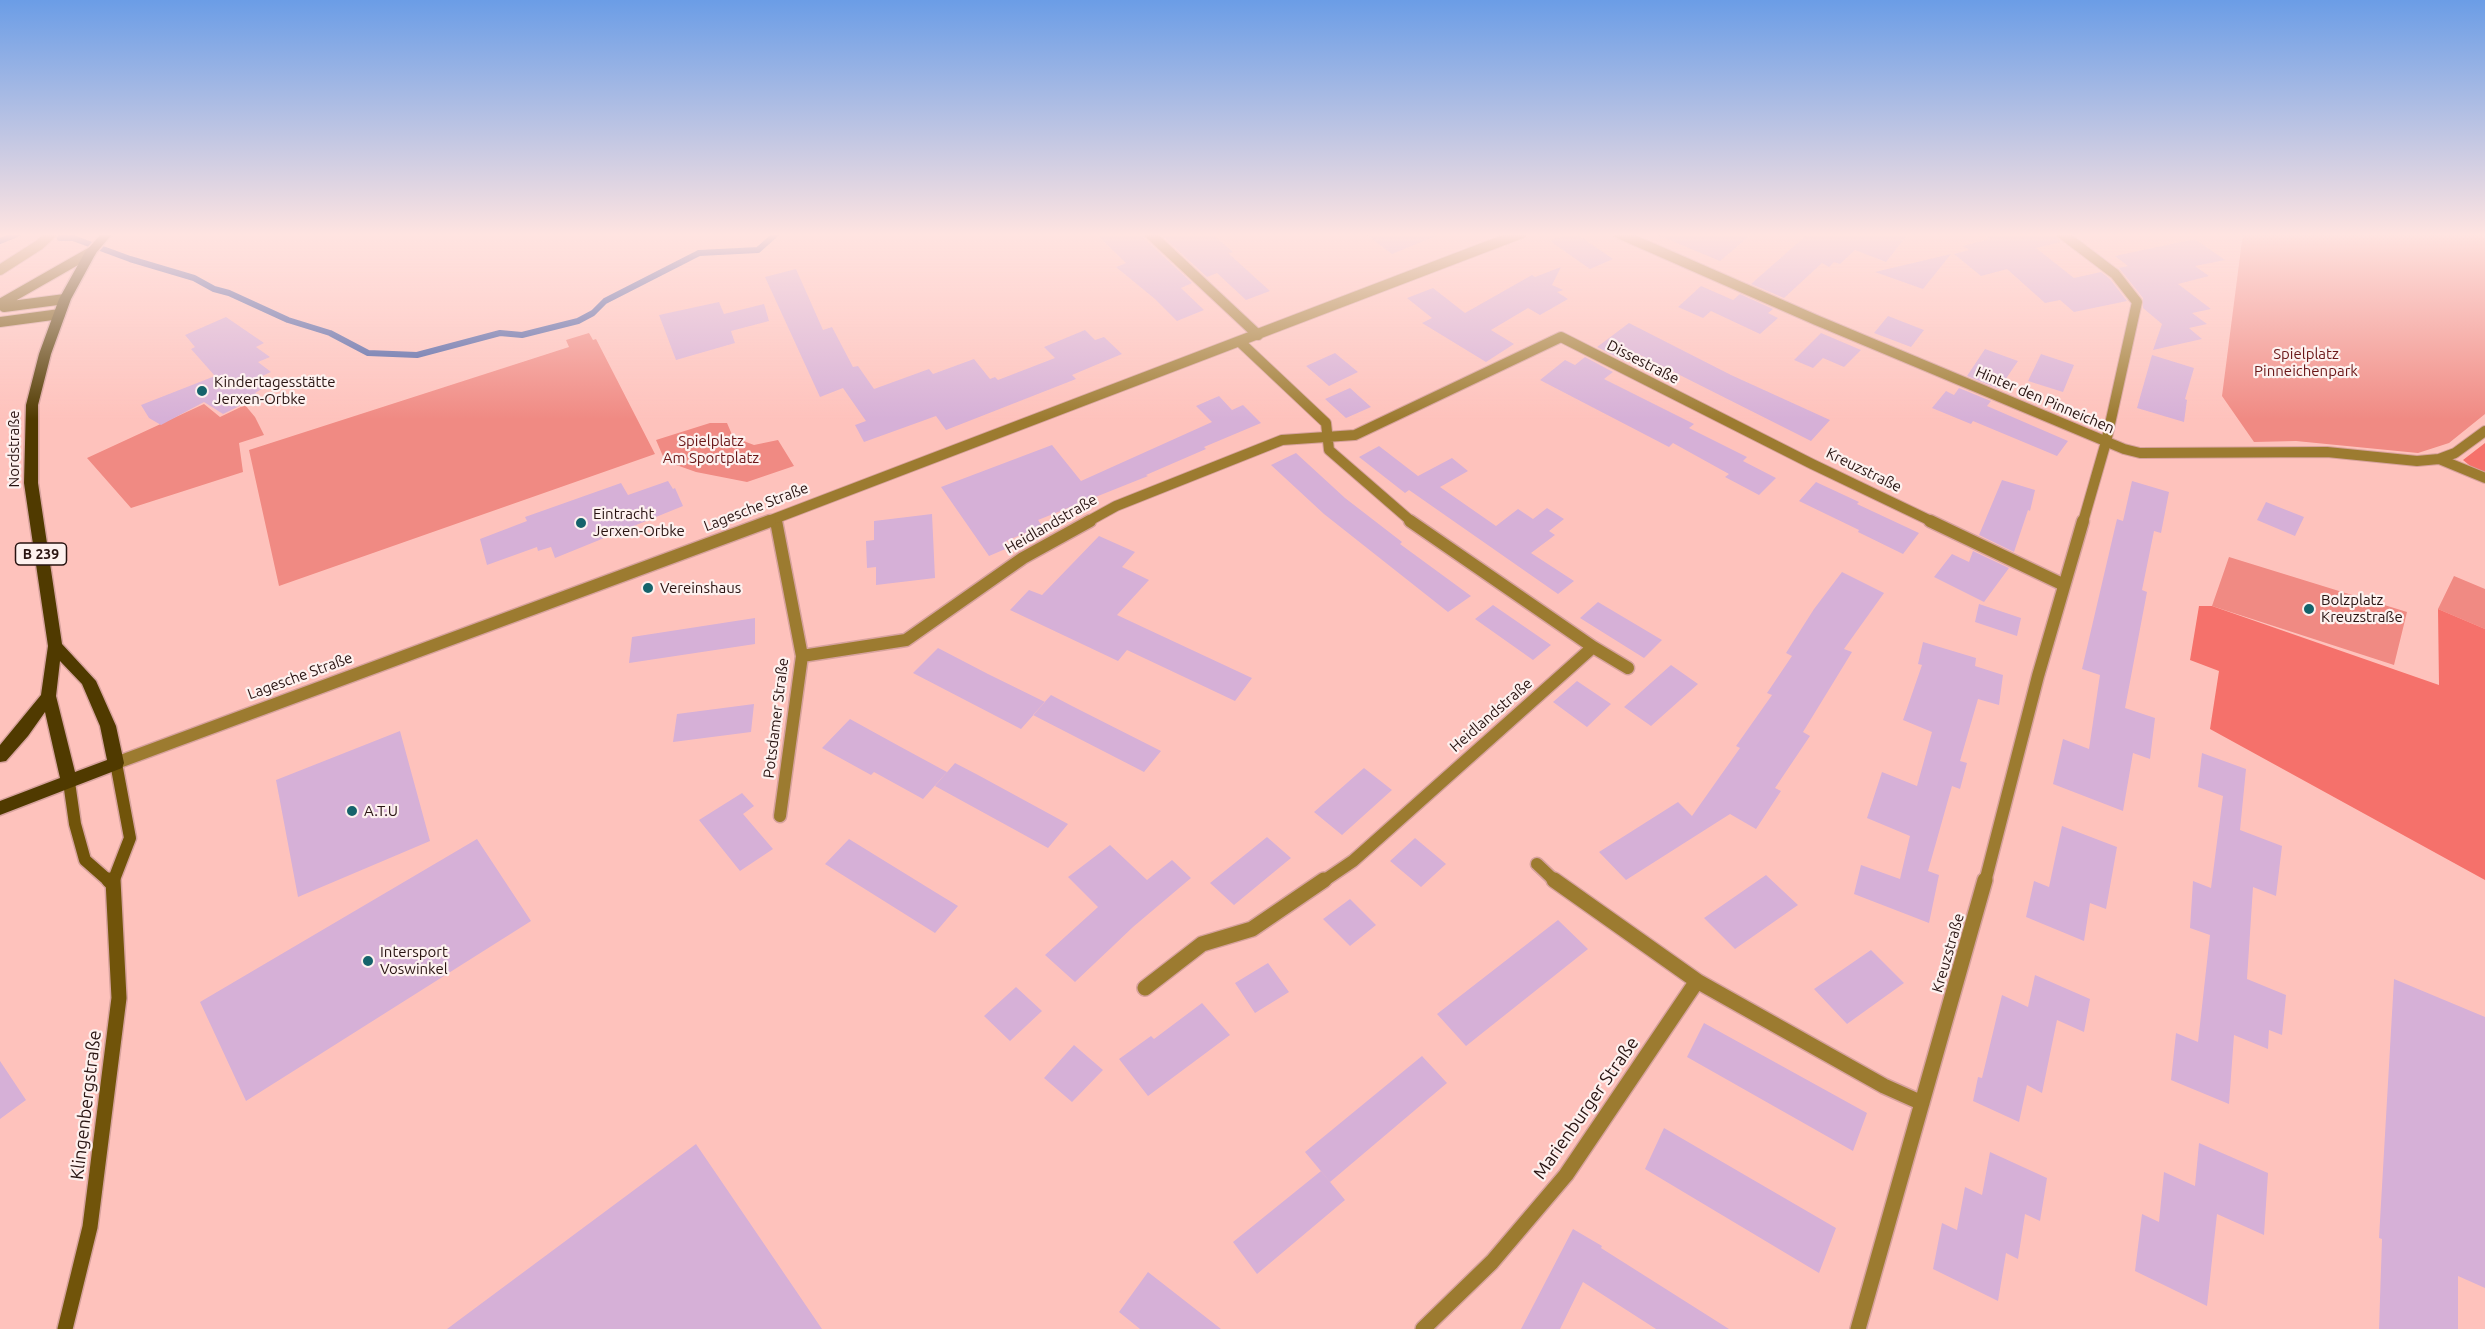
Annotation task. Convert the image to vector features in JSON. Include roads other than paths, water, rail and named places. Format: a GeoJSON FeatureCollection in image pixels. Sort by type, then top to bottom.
{"type":"FeatureCollection","features":[{"type":"Feature","properties":{"kind":"main road"},"geometry":{"type":"LineString","coordinates":[[0,304],[16,295]]}},
{"type":"Feature","properties":{"kind":"main road","name":"Nordstraße"},"geometry":{"type":"LineString","coordinates":[[69,295],[45,354],[32,405],[31,483],[55,646],[48,696],[69,782]]}},
{"type":"Feature","properties":{"kind":"main road"},"geometry":{"type":"LineString","coordinates":[[0,308],[20,304],[62,307]]}},
{"type":"Feature","properties":{"kind":"main road"},"geometry":{"type":"LineString","coordinates":[[0,322],[62,307]]}},
{"type":"Feature","properties":{"kind":"main road"},"geometry":{"type":"LineString","coordinates":[[55,646],[88,681],[108,726],[116,763]]}},
{"type":"Feature","properties":{"kind":"main road"},"geometry":{"type":"LineString","coordinates":[[0,756],[22,732],[48,696]]}},
{"type":"Feature","properties":{"kind":"main road","name":"Lagesche Straße"},"geometry":{"type":"LineString","coordinates":[[0,808],[116,763]]}},
{"type":"Feature","properties":{"kind":"main road","name":"Klingenbergstraße"},"geometry":{"type":"LineString","coordinates":[[64,1329],[90,1227],[119,998],[112,883],[130,838],[116,763]]}},
{"type":"Feature","properties":{"kind":"main road"},"geometry":{"type":"LineString","coordinates":[[69,782],[75,824],[85,860],[112,883]]}},
{"type":"Feature","properties":{"kind":"street"},"geometry":{"type":"LineString","coordinates":[[1216,295],[1258,335]]}},
{"type":"Feature","properties":{"kind":"street","name":"Lagesche Straße"},"geometry":{"type":"LineString","coordinates":[[116,763],[776,519],[1360,295]]}},
{"type":"Feature","properties":{"kind":"street","name":"Hinter den Pinneichen"},"geometry":{"type":"LineString","coordinates":[[1760,295],[2106,442],[2140,453],[2290,451],[2327,452],[2418,462],[2439,459],[2485,478]]}},
{"type":"Feature","properties":{"kind":"street","name":"Kreuzstraße"},"geometry":{"type":"LineString","coordinates":[[1858,1329],[1972,932],[2064,585],[2106,442],[2137,302],[2132,295]]}},
{"type":"Feature","properties":{"kind":"street","name":"Dissestraße"},"geometry":{"type":"LineString","coordinates":[[1327,436],[1355,435],[1561,337],[1812,464]]}},
{"type":"Feature","properties":{"kind":"street"},"geometry":{"type":"LineString","coordinates":[[1240,342],[1326,423],[1329,450],[1411,521],[1593,647],[1628,668]]}},
{"type":"Feature","properties":{"kind":"street"},"geometry":{"type":"LineString","coordinates":[[2439,459],[2455,453],[2485,431]]}},
{"type":"Feature","properties":{"kind":"street","name":"Heidlandstraße"},"geometry":{"type":"LineString","coordinates":[[802,656],[906,640],[1023,558],[1116,506],[1282,440],[1327,436]]}},
{"type":"Feature","properties":{"kind":"street","name":"Kreuzstraße"},"geometry":{"type":"LineString","coordinates":[[1812,464],[2064,585]]}},
{"type":"Feature","properties":{"kind":"street","name":"Potsdamer Straße"},"geometry":{"type":"LineString","coordinates":[[776,519],[802,656],[780,816]]}},
{"type":"Feature","properties":{"kind":"street","name":"Heidlandstraße"},"geometry":{"type":"LineString","coordinates":[[1145,988],[1202,944],[1252,928],[1353,861],[1593,647]]}},
{"type":"Feature","properties":{"kind":"street"},"geometry":{"type":"LineString","coordinates":[[1537,864],[1547,875],[1697,981],[1884,1086],[1922,1103]]}},
{"type":"Feature","properties":{"kind":"street","name":"Marienburger Straße"},"geometry":{"type":"LineString","coordinates":[[1422,1329],[1492,1262],[1566,1175],[1697,981]]}},
{"type":"Feature","properties":{"kind":"waterway"},"geometry":{"type":"LineString","coordinates":[[233,295],[288,320],[330,333],[368,353],[417,355],[500,333],[522,335],[578,321],[617,295]]}},
{"type":"Feature","properties":{"kind":"place","name":"Kindertagesstätte Jerxen-Orbke"},"geometry":{"type":"Point","coordinates":[202,391]}},
{"type":"Feature","properties":{"kind":"place","name":"Eintracht Jerxen-Orbke"},"geometry":{"type":"Point","coordinates":[581,523]}},
{"type":"Feature","properties":{"kind":"place","name":"Vereinshaus"},"geometry":{"type":"Point","coordinates":[648,588]}},
{"type":"Feature","properties":{"kind":"place","name":"Bolzplatz Kreuzstraße"},"geometry":{"type":"Point","coordinates":[2309,609]}},
{"type":"Feature","properties":{"kind":"place","name":"A.T.U"},"geometry":{"type":"Point","coordinates":[352,811]}},
{"type":"Feature","properties":{"kind":"place","name":"Intersport Voswinkel"},"geometry":{"type":"Point","coordinates":[368,961]}},
{"type":"Feature","properties":{"kind":"park label","name":"Spielplatz Pinneichenpark"},"geometry":{"type":"Point","coordinates":[2306,362]}},
{"type":"Feature","properties":{"kind":"park label","name":"Spielplatz Am Sportplatz"},"geometry":{"type":"Point","coordinates":[711,450]}}]}
